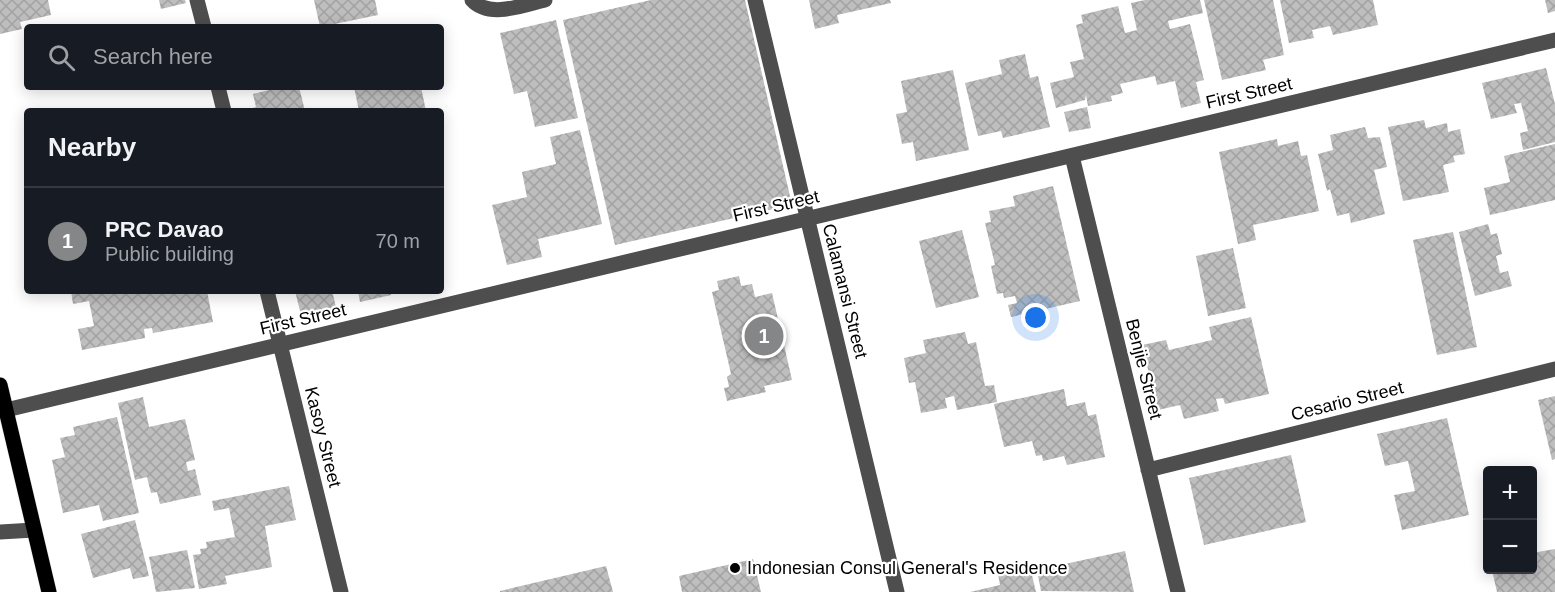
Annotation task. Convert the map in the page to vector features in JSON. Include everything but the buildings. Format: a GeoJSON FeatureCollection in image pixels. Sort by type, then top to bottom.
{"type":"FeatureCollection","features":[{"type":"Feature","properties":{"kind":"main road"},"geometry":{"type":"LineString","coordinates":[[0,385],[49,592]]}},
{"type":"Feature","properties":{"kind":"street"},"geometry":{"type":"LineString","coordinates":[[197,0],[203,24]]}},
{"type":"Feature","properties":{"kind":"street"},"geometry":{"type":"LineString","coordinates":[[472,0],[478,6],[494,10],[545,0]]}},
{"type":"Feature","properties":{"kind":"street","name":"Calamansi Street"},"geometry":{"type":"LineString","coordinates":[[755,0],[897,592]]}},
{"type":"Feature","properties":{"kind":"street","name":"First Street"},"geometry":{"type":"LineString","coordinates":[[6,410],[1555,40]]}},
{"type":"Feature","properties":{"kind":"street"},"geometry":{"type":"LineString","coordinates":[[220,90],[224,108]]}},
{"type":"Feature","properties":{"kind":"street","name":"Benjie Street"},"geometry":{"type":"LineString","coordinates":[[1072,156],[1178,592]]}},
{"type":"Feature","properties":{"kind":"street","name":"Kasoy Street"},"geometry":{"type":"LineString","coordinates":[[268,294],[341,592]]}},
{"type":"Feature","properties":{"kind":"street","name":"Cesario Street"},"geometry":{"type":"LineString","coordinates":[[1148,470],[1555,369]]}},
{"type":"Feature","properties":{"kind":"street"},"geometry":{"type":"LineString","coordinates":[[0,532],[34,530]]}},
{"type":"Feature","properties":{"kind":"place","name":"PRC Davao"},"geometry":{"type":"Point","coordinates":[764,336]}},
{"type":"Feature","properties":{"kind":"place","name":"Indonesian Consul General's Residence"},"geometry":{"type":"Point","coordinates":[735,568]}}]}
